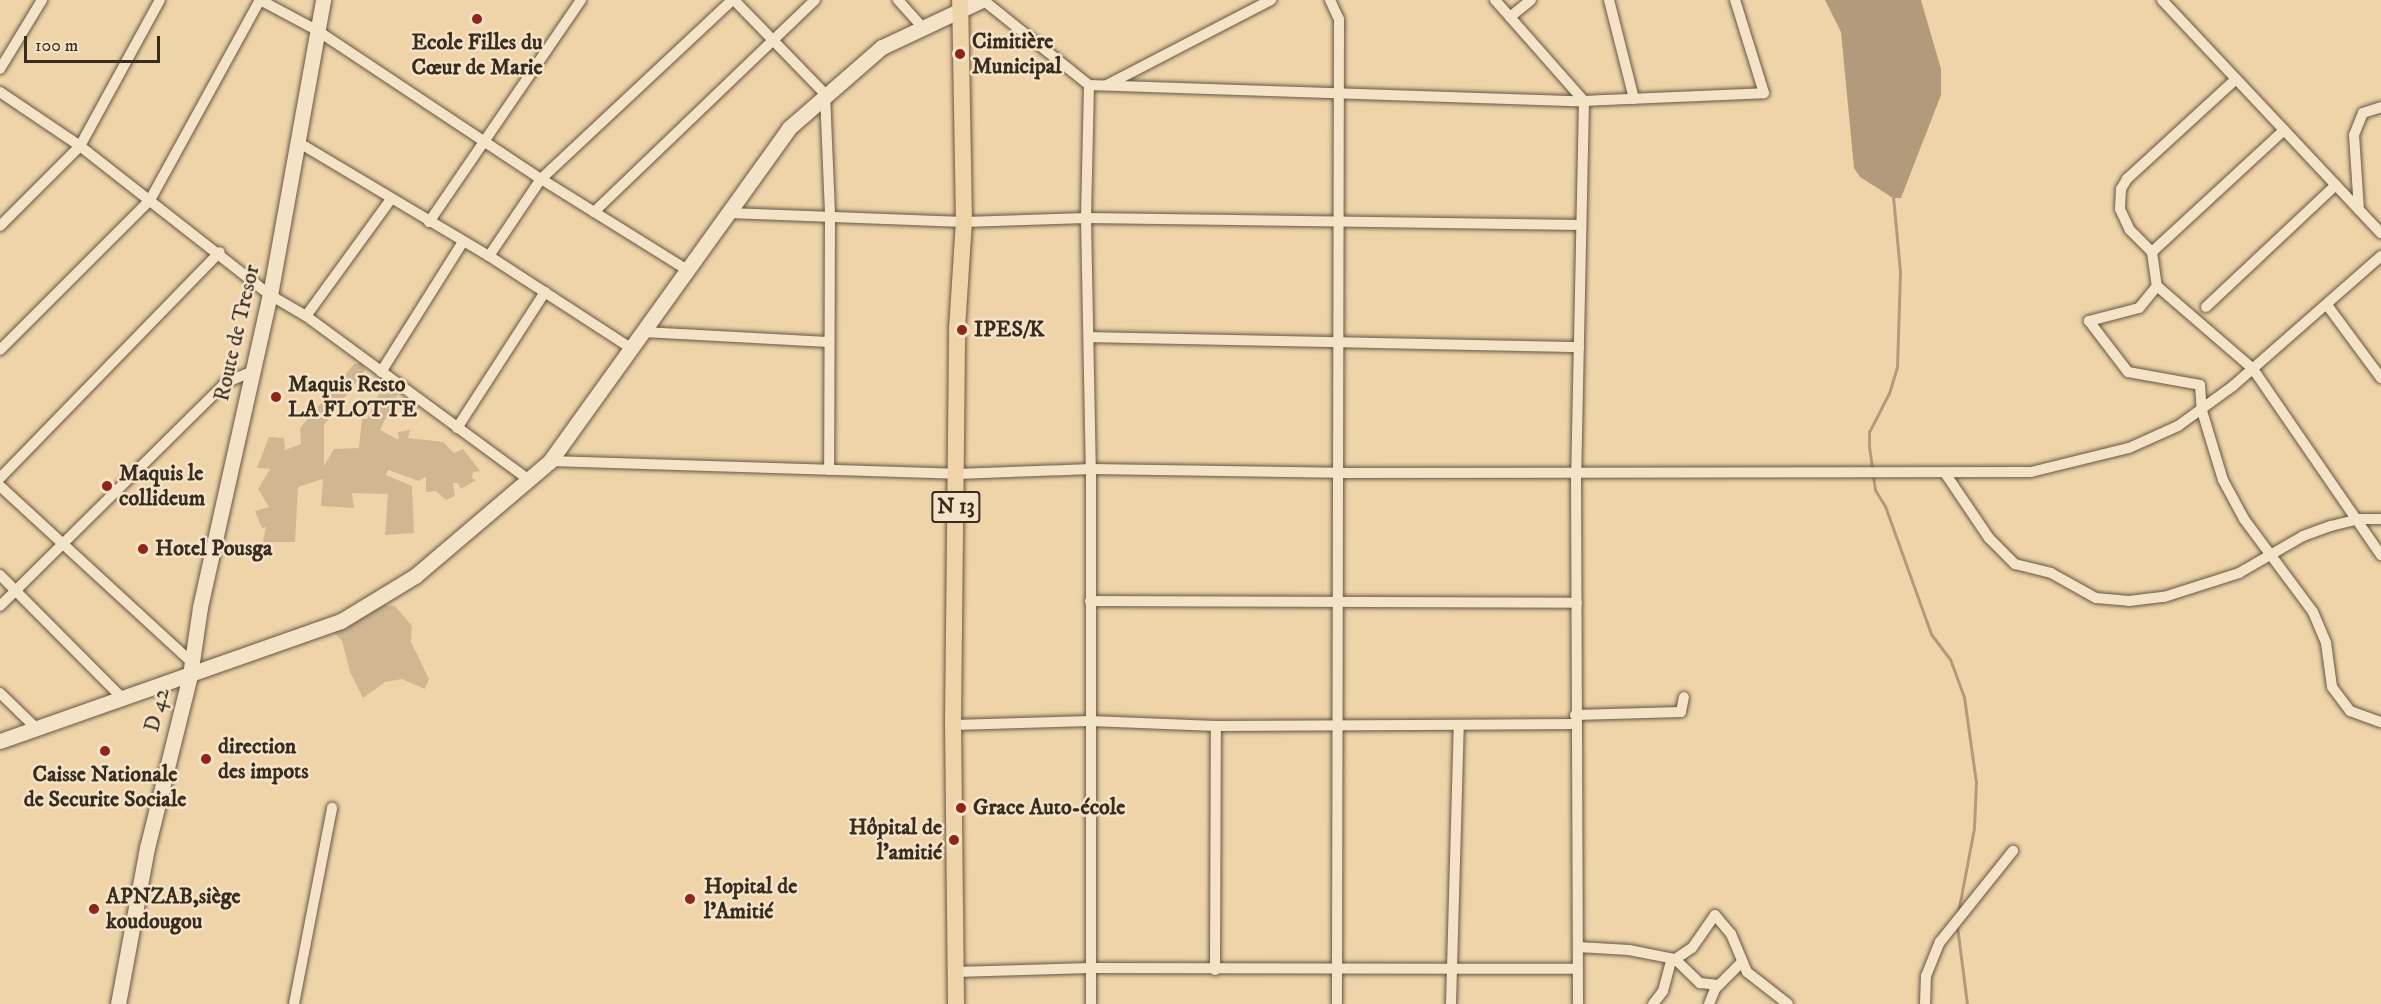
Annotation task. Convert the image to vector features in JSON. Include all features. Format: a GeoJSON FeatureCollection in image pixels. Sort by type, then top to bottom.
{"type":"FeatureCollection","features":[{"type":"Feature","properties":{"kind":"main road","name":"N 13"},"geometry":{"type":"LineString","coordinates":[[956,1004],[953,725],[957,329],[964,222],[960,5]]}},
{"type":"Feature","properties":{"kind":"street"},"geometry":{"type":"LineString","coordinates":[[0,69],[42,0]]}},
{"type":"Feature","properties":{"kind":"street"},"geometry":{"type":"LineString","coordinates":[[0,226],[80,146],[160,0]]}},
{"type":"Feature","properties":{"kind":"street"},"geometry":{"type":"LineString","coordinates":[[0,350],[150,200],[260,0],[318,31],[541,179],[689,270]]}},
{"type":"Feature","properties":{"kind":"street","name":"Route de Tresor"},"geometry":{"type":"LineString","coordinates":[[190,668],[251,372],[270,295],[323,0]]}},
{"type":"Feature","properties":{"kind":"street"},"geometry":{"type":"LineString","coordinates":[[429,222],[482,139],[581,0]]}},
{"type":"Feature","properties":{"kind":"street"},"geometry":{"type":"LineString","coordinates":[[489,256],[541,179],[733,0],[825,94],[830,215],[829,470]]}},
{"type":"Feature","properties":{"kind":"street"},"geometry":{"type":"LineString","coordinates":[[594,212],[815,0]]}},
{"type":"Feature","properties":{"kind":"street"},"geometry":{"type":"LineString","coordinates":[[898,0],[923,28]]}},
{"type":"Feature","properties":{"kind":"street"},"geometry":{"type":"LineString","coordinates":[[0,741],[38,730],[190,668],[341,621],[415,576],[550,461],[789,128],[825,94],[882,47],[923,28],[960,5],[982,0],[1089,85],[1584,101],[1764,93],[1735,0]]}},
{"type":"Feature","properties":{"kind":"street"},"geometry":{"type":"LineString","coordinates":[[1104,87],[1271,0]]}},
{"type":"Feature","properties":{"kind":"street"},"geometry":{"type":"LineString","coordinates":[[1330,0],[1339,20],[1336,601],[1337,1004]]}},
{"type":"Feature","properties":{"kind":"street"},"geometry":{"type":"LineString","coordinates":[[1495,0],[1584,101],[1576,473],[1575,719],[1578,1004]]}},
{"type":"Feature","properties":{"kind":"street"},"geometry":{"type":"LineString","coordinates":[[1510,17],[1531,0]]}},
{"type":"Feature","properties":{"kind":"street"},"geometry":{"type":"LineString","coordinates":[[1609,0],[1634,99]]}},
{"type":"Feature","properties":{"kind":"street"},"geometry":{"type":"LineString","coordinates":[[2162,0],[2381,233]]}},
{"type":"Feature","properties":{"kind":"street"},"geometry":{"type":"LineString","coordinates":[[2236,79],[2127,179],[2121,189],[2120,209],[2130,230],[2151,252],[2157,286],[2253,369],[2359,519],[2381,555]]}},
{"type":"Feature","properties":{"kind":"street"},"geometry":{"type":"LineString","coordinates":[[1089,85],[1086,218],[1091,469],[1091,1004]]}},
{"type":"Feature","properties":{"kind":"street"},"geometry":{"type":"LineString","coordinates":[[0,92],[80,146],[220,252],[270,295],[306,316],[529,480]]}},
{"type":"Feature","properties":{"kind":"street"},"geometry":{"type":"LineString","coordinates":[[2359,210],[2354,135],[2363,113],[2381,106]]}},
{"type":"Feature","properties":{"kind":"street"},"geometry":{"type":"LineString","coordinates":[[2151,252],[2284,130]]}},
{"type":"Feature","properties":{"kind":"street"},"geometry":{"type":"LineString","coordinates":[[296,141],[489,256],[632,349]]}},
{"type":"Feature","properties":{"kind":"street"},"geometry":{"type":"LineString","coordinates":[[2206,307],[2336,184]]}},
{"type":"Feature","properties":{"kind":"street"},"geometry":{"type":"LineString","coordinates":[[306,316],[391,199]]}},
{"type":"Feature","properties":{"kind":"street"},"geometry":{"type":"LineString","coordinates":[[729,213],[830,215],[964,222],[1086,218],[1581,225]]}},
{"type":"Feature","properties":{"kind":"street"},"geometry":{"type":"LineString","coordinates":[[381,372],[463,242]]}},
{"type":"Feature","properties":{"kind":"street"},"geometry":{"type":"LineString","coordinates":[[0,478],[220,252]]}},
{"type":"Feature","properties":{"kind":"street"},"geometry":{"type":"LineString","coordinates":[[550,461],[956,474],[1091,469],[1337,473],[2031,472],[2092,459],[2155,438],[2202,411],[2327,305],[2381,255]]}},
{"type":"Feature","properties":{"kind":"street"},"geometry":{"type":"LineString","coordinates":[[2157,286],[2139,308],[2090,321],[2128,372],[2200,385],[2202,411],[2223,480],[2244,519],[2273,555],[2313,612],[2326,643],[2332,687],[2350,711],[2381,722]]}},
{"type":"Feature","properties":{"kind":"street"},"geometry":{"type":"LineString","coordinates":[[458,428],[544,292]]}},
{"type":"Feature","properties":{"kind":"street"},"geometry":{"type":"LineString","coordinates":[[190,668],[270,295]]}},
{"type":"Feature","properties":{"kind":"street"},"geometry":{"type":"LineString","coordinates":[[2327,305],[2381,378]]}},
{"type":"Feature","properties":{"kind":"street"},"geometry":{"type":"LineString","coordinates":[[644,332],[828,342]]}},
{"type":"Feature","properties":{"kind":"street"},"geometry":{"type":"LineString","coordinates":[[1090,337],[1337,344],[1579,346]]}},
{"type":"Feature","properties":{"kind":"street"},"geometry":{"type":"LineString","coordinates":[[0,606],[60,543],[225,383],[251,372]]}},
{"type":"Feature","properties":{"kind":"street"},"geometry":{"type":"LineString","coordinates":[[1945,472],[1989,538],[2015,564],[2051,573],[2096,598],[2129,601],[2164,597],[2240,573],[2303,536],[2359,519],[2381,519]]}},
{"type":"Feature","properties":{"kind":"street"},"geometry":{"type":"LineString","coordinates":[[0,486],[190,668]]}},
{"type":"Feature","properties":{"kind":"street"},"geometry":{"type":"LineString","coordinates":[[0,575],[121,697]]}},
{"type":"Feature","properties":{"kind":"street"},"geometry":{"type":"LineString","coordinates":[[1090,601],[1577,603]]}},
{"type":"Feature","properties":{"kind":"street","name":"D 42"},"geometry":{"type":"LineString","coordinates":[[118,1004],[147,848],[190,668]]}},
{"type":"Feature","properties":{"kind":"street"},"geometry":{"type":"LineString","coordinates":[[0,693],[38,730]]}},
{"type":"Feature","properties":{"kind":"street"},"geometry":{"type":"LineString","coordinates":[[953,725],[1090,721],[1216,726],[1459,726],[1681,712],[1684,697]]}},
{"type":"Feature","properties":{"kind":"street"},"geometry":{"type":"LineString","coordinates":[[1215,970],[1216,726]]}},
{"type":"Feature","properties":{"kind":"street"},"geometry":{"type":"LineString","coordinates":[[1451,1004],[1459,726]]}},
{"type":"Feature","properties":{"kind":"street"},"geometry":{"type":"LineString","coordinates":[[294,1004],[332,808]]}},
{"type":"Feature","properties":{"kind":"street"},"geometry":{"type":"LineString","coordinates":[[1925,1004],[1926,976],[1940,942],[2013,851]]}},
{"type":"Feature","properties":{"kind":"street"},"geometry":{"type":"LineString","coordinates":[[1653,1004],[1675,959],[1692,948],[1715,915],[1731,934],[1741,963],[1788,1004]]}},
{"type":"Feature","properties":{"kind":"street"},"geometry":{"type":"LineString","coordinates":[[1578,948],[1629,950],[1675,959],[1700,983],[1718,986]]}},
{"type":"Feature","properties":{"kind":"street"},"geometry":{"type":"LineString","coordinates":[[1709,1004],[1718,986],[1741,963]]}},
{"type":"Feature","properties":{"kind":"street"},"geometry":{"type":"LineString","coordinates":[[955,972],[1091,968],[1337,971],[1578,969]]}},
{"type":"Feature","properties":{"kind":"shaded area"},"geometry":{"type":"Polygon","coordinates":[[[1825,0],[1921,0],[1941,69],[1941,95],[1901,198],[1893,198],[1860,177],[1854,168],[1841,32],[1825,0]]]}},
{"type":"Feature","properties":{"kind":"shaded area"},"geometry":{"type":"Polygon","coordinates":[[[363,363],[365,370],[324,425],[324,466],[334,449],[359,448],[362,419],[367,419],[385,381],[399,391],[380,430],[399,440],[398,432],[410,430],[408,438],[443,442],[454,453],[463,449],[480,471],[473,472],[472,478],[476,480],[461,489],[458,483],[453,483],[455,496],[446,500],[436,491],[426,492],[426,477],[419,481],[388,470],[386,475],[412,486],[414,533],[385,535],[388,494],[352,493],[354,508],[321,506],[323,479],[298,487],[295,542],[263,542],[266,527],[262,528],[255,511],[269,507],[258,489],[270,469],[257,468],[269,437],[284,438],[285,450],[301,444],[300,428],[354,364],[363,363]]]}},
{"type":"Feature","properties":{"kind":"shaded area"},"geometry":{"type":"Polygon","coordinates":[[[383,605],[395,606],[412,626],[411,642],[429,679],[425,689],[402,679],[385,682],[363,698],[350,672],[342,641],[334,632],[344,619],[360,618],[383,605]]]}},
{"type":"Feature","properties":{"kind":"waterway"},"geometry":{"type":"LineString","coordinates":[[1893,196],[1900,272],[1897,367],[1889,393],[1869,432],[1869,446],[1875,490],[1885,506],[1931,634],[1950,659],[1964,697],[1976,782],[1974,828],[1958,913]]}},
{"type":"Feature","properties":{"kind":"waterway"},"geometry":{"type":"LineString","coordinates":[[1957,926],[1967,1004]]}},
{"type":"Feature","properties":{"kind":"place","name":"Ecole Filles du Cœur de Marie"},"geometry":{"type":"Point","coordinates":[477,19]}},
{"type":"Feature","properties":{"kind":"place","name":"Cimitière Municipal"},"geometry":{"type":"Point","coordinates":[960,54]}},
{"type":"Feature","properties":{"kind":"place","name":"IPES/K"},"geometry":{"type":"Point","coordinates":[962,330]}},
{"type":"Feature","properties":{"kind":"place","name":"Maquis Resto LA FLOTTE"},"geometry":{"type":"Point","coordinates":[276,397]}},
{"type":"Feature","properties":{"kind":"place","name":"Maquis le collideum"},"geometry":{"type":"Point","coordinates":[107,486]}},
{"type":"Feature","properties":{"kind":"place","name":"Hotel Pousga"},"geometry":{"type":"Point","coordinates":[143,549]}},
{"type":"Feature","properties":{"kind":"place","name":"Caisse Nationale de Securite Sociale"},"geometry":{"type":"Point","coordinates":[105,751]}},
{"type":"Feature","properties":{"kind":"place","name":"direction des impots"},"geometry":{"type":"Point","coordinates":[206,759]}},
{"type":"Feature","properties":{"kind":"place","name":"Grace Auto-école"},"geometry":{"type":"Point","coordinates":[961,808]}},
{"type":"Feature","properties":{"kind":"place","name":"Hôpital de l'amitié"},"geometry":{"type":"Point","coordinates":[954,840]}},
{"type":"Feature","properties":{"kind":"place","name":"Hopital de l'Amitié"},"geometry":{"type":"Point","coordinates":[690,899]}},
{"type":"Feature","properties":{"kind":"place","name":"APNZAB,siège koudougou"},"geometry":{"type":"Point","coordinates":[94,909]}}]}
